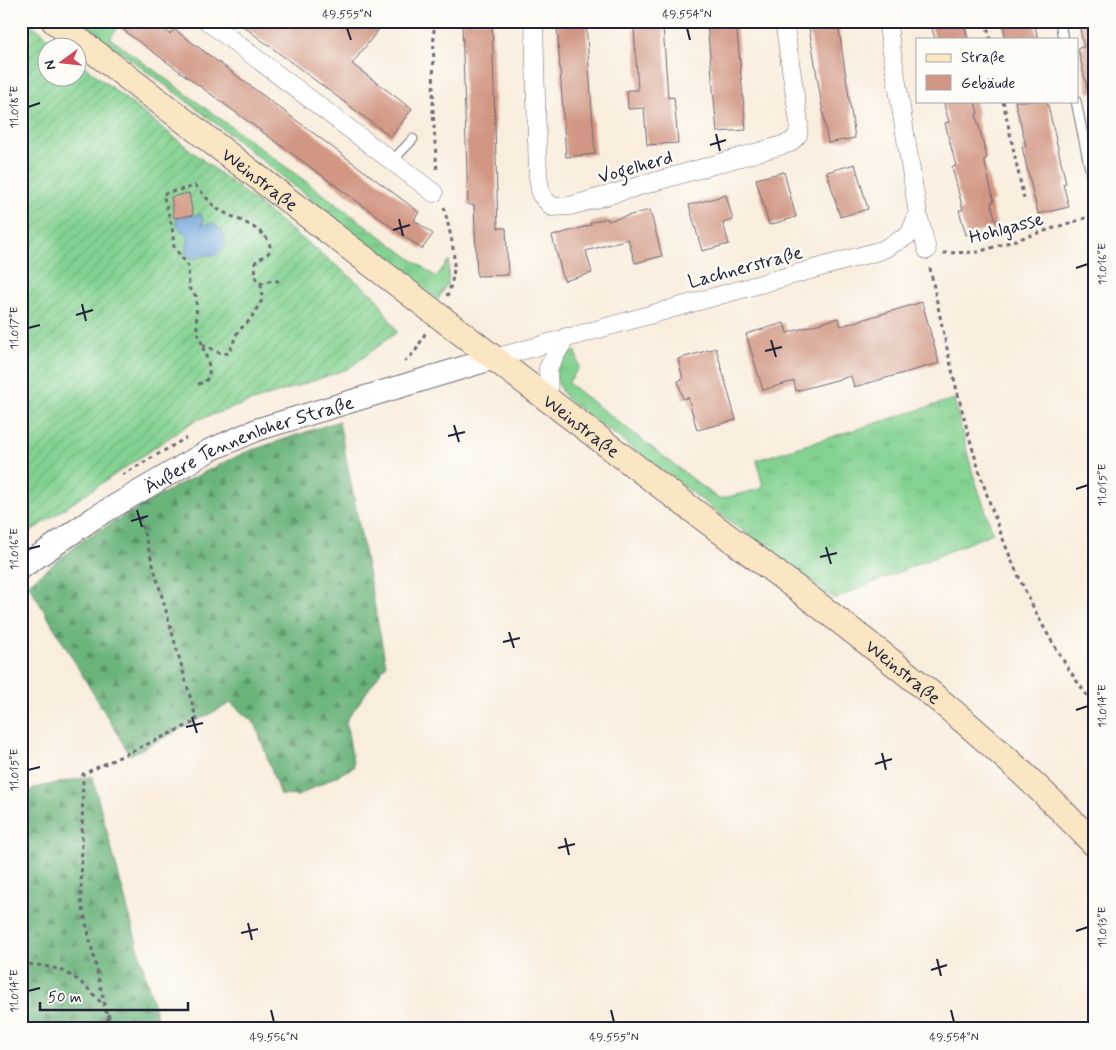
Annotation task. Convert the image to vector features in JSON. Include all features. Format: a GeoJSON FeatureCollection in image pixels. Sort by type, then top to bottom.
{"type":"FeatureCollection","features":[{"type":"Feature","properties":{"kind":"main road","name":"Weinstraße"},"geometry":{"type":"LineString","coordinates":[[54,21],[795,587],[980,733],[1064,812],[1095,845]]}},
{"type":"Feature","properties":{"kind":"street","name":"Vogelherd"},"geometry":{"type":"LineString","coordinates":[[534,21],[538,177],[541,196],[552,207],[570,206],[790,143],[798,135],[799,123],[784,21]]}},
{"type":"Feature","properties":{"kind":"street"},"geometry":{"type":"LineString","coordinates":[[887,21],[918,214],[928,250]]}},
{"type":"Feature","properties":{"kind":"street"},"geometry":{"type":"LineString","coordinates":[[211,23],[438,197]]}},
{"type":"Feature","properties":{"kind":"street","name":"Lachnerstraße"},"geometry":{"type":"LineString","coordinates":[[495,358],[882,250],[909,235],[918,214]]}},
{"type":"Feature","properties":{"kind":"street"},"geometry":{"type":"LineString","coordinates":[[548,398],[548,368],[566,337]]}},
{"type":"Feature","properties":{"kind":"street","name":"Äußere Tennenloher Straße"},"geometry":{"type":"LineString","coordinates":[[21,568],[134,494],[210,450],[259,429],[495,358]]}},
{"type":"Feature","properties":{"kind":"lane"},"geometry":{"type":"LineString","coordinates":[[1060,21],[1063,38]]}},
{"type":"Feature","properties":{"kind":"lane"},"geometry":{"type":"LineString","coordinates":[[1076,102],[1095,195]]}},
{"type":"Feature","properties":{"kind":"lane"},"geometry":{"type":"LineString","coordinates":[[392,161],[413,138]]}},
{"type":"Feature","properties":{"kind":"path"},"geometry":{"type":"LineString","coordinates":[[434,21],[433,111],[437,173]]}},
{"type":"Feature","properties":{"kind":"path"},"geometry":{"type":"LineString","coordinates":[[986,21],[990,38]]}},
{"type":"Feature","properties":{"kind":"path"},"geometry":{"type":"LineString","coordinates":[[1003,102],[1024,199]]}},
{"type":"Feature","properties":{"kind":"path"},"geometry":{"type":"LineString","coordinates":[[198,384],[205,382],[209,378],[209,362],[202,344],[197,331],[196,296],[189,288],[188,266],[174,247],[172,226],[163,194],[195,186],[219,210],[238,218],[267,238],[270,243],[269,253],[255,263],[254,274],[261,283],[262,300],[250,320],[238,331],[229,353],[222,354],[202,344]]}},
{"type":"Feature","properties":{"kind":"path"},"geometry":{"type":"LineString","coordinates":[[436,312],[448,295],[456,260],[438,197]]}},
{"type":"Feature","properties":{"kind":"path","name":"Hohlgasse"},"geometry":{"type":"LineString","coordinates":[[928,250],[978,252],[1095,215]]}},
{"type":"Feature","properties":{"kind":"path"},"geometry":{"type":"LineString","coordinates":[[928,250],[961,412],[976,463],[998,524],[1045,632],[1075,681],[1095,706]]}},
{"type":"Feature","properties":{"kind":"path"},"geometry":{"type":"LineString","coordinates":[[261,283],[274,280],[281,282]]}},
{"type":"Feature","properties":{"kind":"path"},"geometry":{"type":"LineString","coordinates":[[110,1029],[81,900],[83,774],[197,721],[134,494]]}},
{"type":"Feature","properties":{"kind":"path"},"geometry":{"type":"LineString","coordinates":[[21,964],[51,967],[73,975],[105,1007],[115,1029]]}},
{"type":"Feature","properties":{"kind":"green space"},"geometry":{"type":"Polygon","coordinates":[[[21,21],[27,21],[49,38],[38,38],[38,88],[88,88],[88,69],[376,297],[397,332],[348,369],[194,421],[21,538],[21,21]]]}},
{"type":"Feature","properties":{"kind":"green space"},"geometry":{"type":"Polygon","coordinates":[[[79,21],[112,21],[117,29],[110,38],[436,277],[449,260],[448,282],[438,300],[200,111],[79,21]]]}},
{"type":"Feature","properties":{"kind":"green space"},"geometry":{"type":"Polygon","coordinates":[[[576,351],[579,368],[568,383],[719,499],[763,488],[757,460],[954,399],[972,471],[993,533],[834,599],[567,399],[559,385],[556,371],[562,360],[576,351]]]}},
{"type":"Feature","properties":{"kind":"green space"},"geometry":{"type":"Polygon","coordinates":[[[339,421],[386,665],[346,721],[354,767],[298,796],[280,795],[256,725],[231,703],[130,755],[28,584],[86,538],[178,485],[246,452],[339,421]]]}},
{"type":"Feature","properties":{"kind":"green space"},"geometry":{"type":"Polygon","coordinates":[[[92,776],[160,1029],[21,1029],[21,798],[34,788],[92,776]]]}},
{"type":"Feature","properties":{"kind":"water"},"geometry":{"type":"Polygon","coordinates":[[[201,214],[203,221],[201,225],[212,223],[223,231],[225,246],[216,255],[205,255],[195,259],[187,256],[185,250],[189,239],[177,225],[177,218],[201,214]]]}},
{"type":"Feature","properties":{"kind":"building"},"geometry":{"type":"Polygon","coordinates":[[[111,21],[154,21],[170,34],[174,29],[419,212],[414,220],[433,234],[422,249],[111,21]]]}},
{"type":"Feature","properties":{"kind":"building"},"geometry":{"type":"Polygon","coordinates":[[[236,21],[385,21],[352,64],[412,109],[391,137],[236,21]]]}},
{"type":"Feature","properties":{"kind":"building"},"geometry":{"type":"Polygon","coordinates":[[[492,21],[498,228],[506,228],[508,275],[477,276],[474,205],[468,205],[462,22],[492,21]]]}},
{"type":"Feature","properties":{"kind":"building"},"geometry":{"type":"Polygon","coordinates":[[[736,21],[746,130],[717,132],[707,23],[736,21]]]}},
{"type":"Feature","properties":{"kind":"building"},"geometry":{"type":"Polygon","coordinates":[[[930,21],[963,21],[968,38],[935,38],[930,21]]]}},
{"type":"Feature","properties":{"kind":"building"},"geometry":{"type":"Polygon","coordinates":[[[1002,21],[1034,21],[1038,38],[1006,38],[1002,21]]]}},
{"type":"Feature","properties":{"kind":"building"},"geometry":{"type":"Polygon","coordinates":[[[1078,21],[1095,21],[1095,92],[1088,93],[1078,48],[1084,47],[1078,21]]]}},
{"type":"Feature","properties":{"kind":"building"},"geometry":{"type":"Polygon","coordinates":[[[586,23],[595,154],[566,157],[557,25],[586,23]]]}},
{"type":"Feature","properties":{"kind":"building"},"geometry":{"type":"Polygon","coordinates":[[[838,23],[855,138],[828,143],[809,27],[838,23]]]}},
{"type":"Feature","properties":{"kind":"building"},"geometry":{"type":"Polygon","coordinates":[[[663,26],[668,98],[674,97],[678,143],[647,145],[644,108],[628,109],[627,90],[638,90],[634,28],[663,26]]]}},
{"type":"Feature","properties":{"kind":"building"},"geometry":{"type":"Polygon","coordinates":[[[943,102],[975,102],[978,114],[976,115],[987,158],[984,159],[994,202],[991,202],[997,227],[966,235],[959,210],[963,210],[952,167],[956,166],[945,123],[949,122],[943,102]]]}},
{"type":"Feature","properties":{"kind":"building"},"geometry":{"type":"Polygon","coordinates":[[[1015,102],[1047,102],[1066,183],[1063,184],[1069,207],[1038,214],[1022,147],[1026,146],[1015,102]]]}},
{"type":"Feature","properties":{"kind":"building"},"geometry":{"type":"Polygon","coordinates":[[[855,164],[868,209],[840,217],[827,172],[855,164]]]}},
{"type":"Feature","properties":{"kind":"building"},"geometry":{"type":"Polygon","coordinates":[[[784,172],[796,217],[769,225],[756,179],[784,172]]]}},
{"type":"Feature","properties":{"kind":"building"},"geometry":{"type":"Polygon","coordinates":[[[189,193],[193,215],[174,218],[171,197],[189,193]]]}},
{"type":"Feature","properties":{"kind":"building"},"geometry":{"type":"Polygon","coordinates":[[[726,195],[733,220],[723,223],[729,244],[702,251],[689,205],[726,195]]]}},
{"type":"Feature","properties":{"kind":"building"},"geometry":{"type":"Polygon","coordinates":[[[650,210],[662,256],[635,263],[628,239],[586,251],[592,273],[564,281],[552,236],[591,225],[590,223],[607,218],[608,221],[650,210]]]}},
{"type":"Feature","properties":{"kind":"building"},"geometry":{"type":"Polygon","coordinates":[[[922,302],[939,363],[854,387],[851,376],[796,391],[794,381],[763,390],[746,334],[784,323],[787,333],[838,318],[841,326],[922,302]]]}},
{"type":"Feature","properties":{"kind":"building"},"geometry":{"type":"Polygon","coordinates":[[[716,348],[736,420],[697,430],[688,397],[683,399],[678,381],[683,379],[678,359],[716,348]]]}}]}
